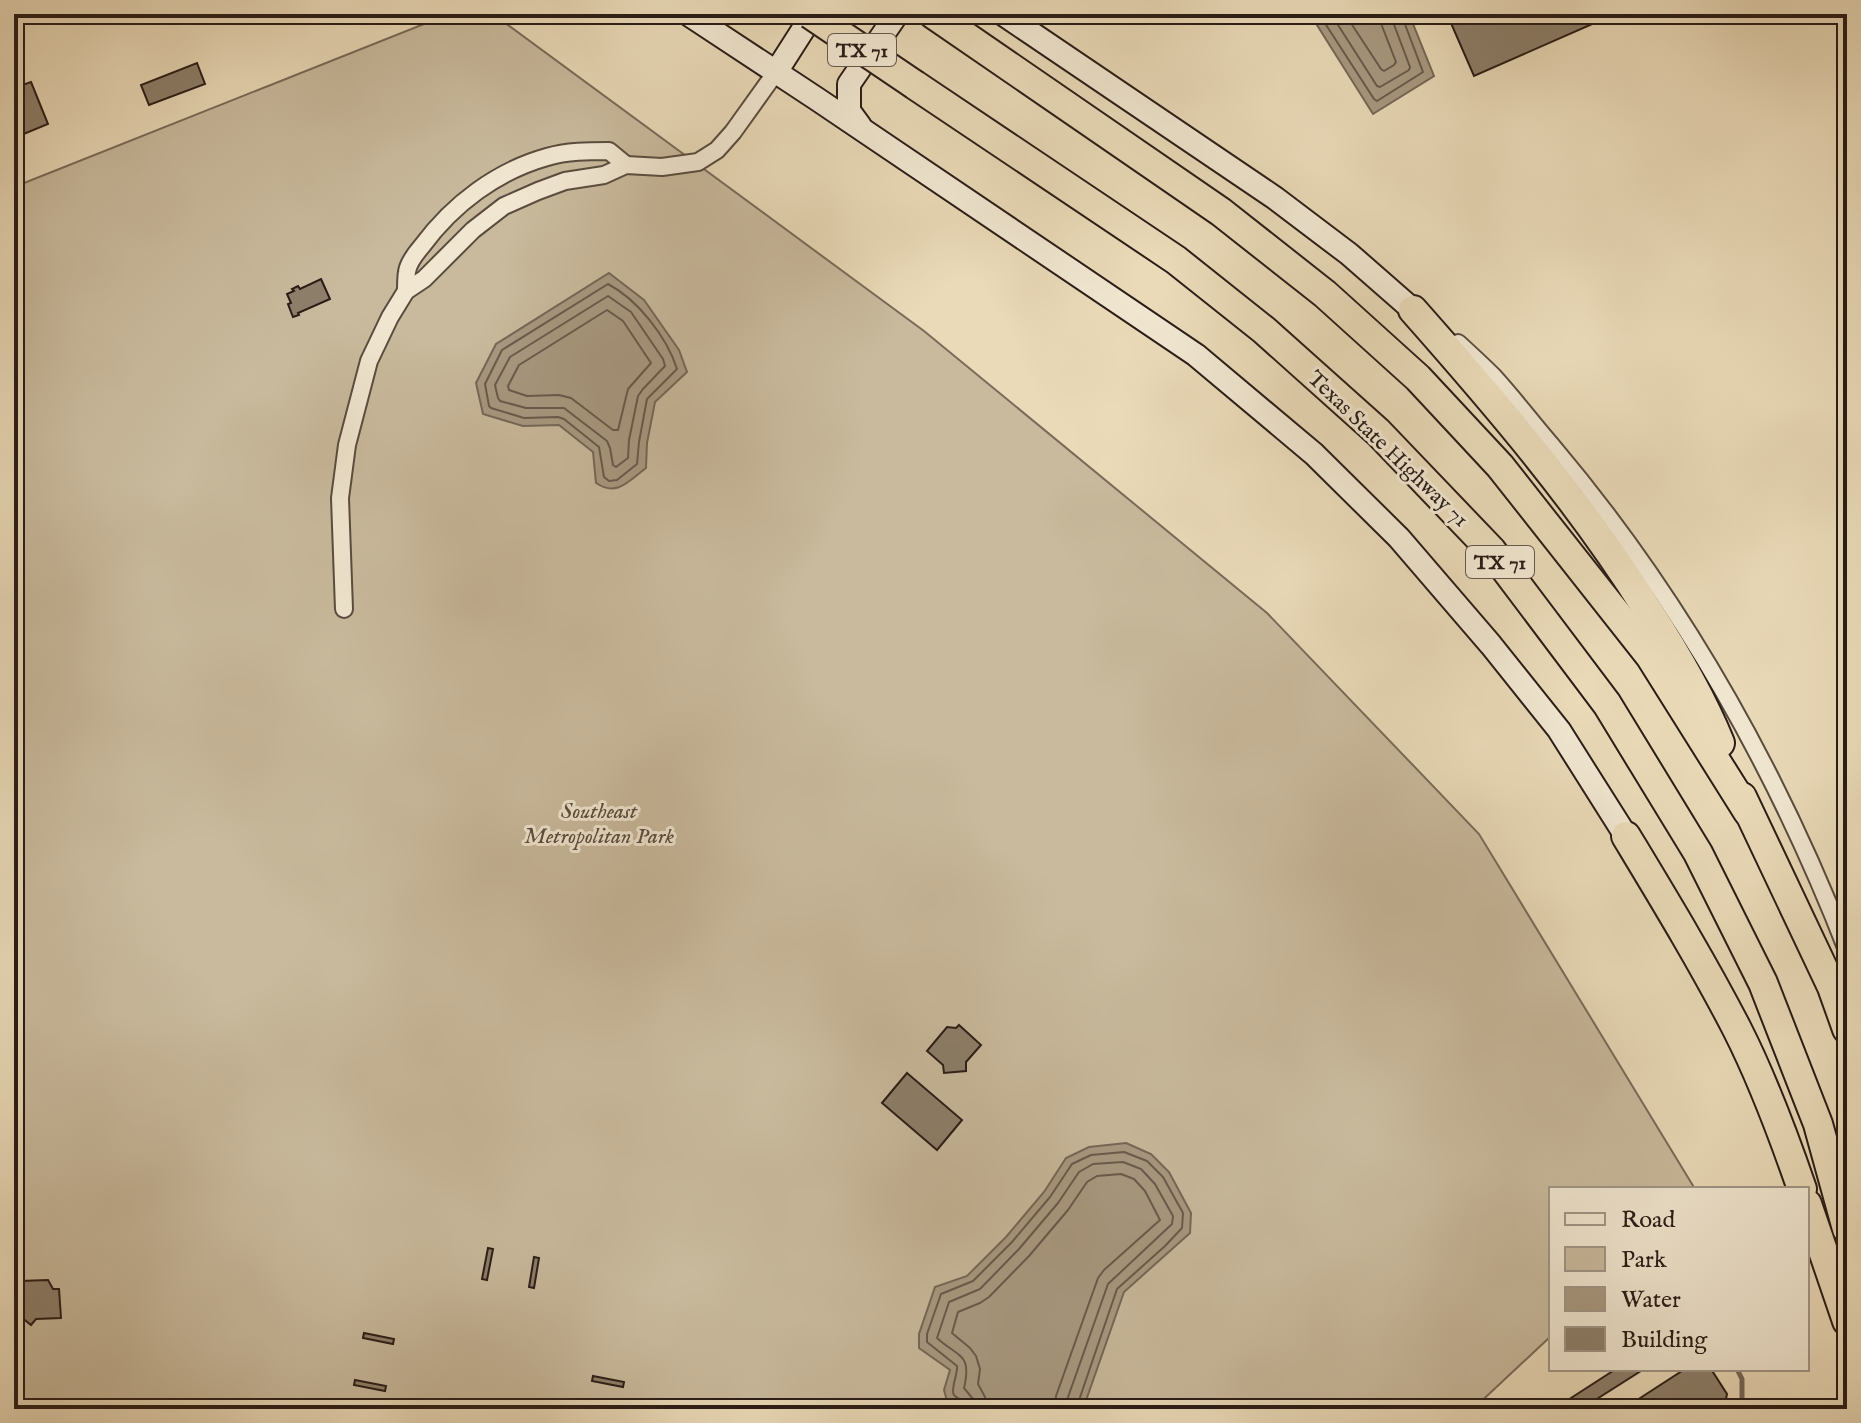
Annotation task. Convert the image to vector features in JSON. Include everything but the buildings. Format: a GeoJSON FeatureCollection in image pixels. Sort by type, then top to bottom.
{"type":"FeatureCollection","features":[{"type":"Feature","properties":{"kind":"highway","name":"Texas State Highway 71"},"geometry":{"type":"LineString","coordinates":[[811,14],[1176,260],[1264,330],[1378,432],[1491,550],[1607,704],[1698,853],[1763,983],[1818,1124],[1847,1229]]}},
{"type":"Feature","properties":{"kind":"highway","name":"TX 71"},"geometry":{"type":"LineString","coordinates":[[944,21],[1221,212],[1325,294],[1418,378],[1500,466],[1650,656],[1748,812],[1832,987],[1847,1029]]}},
{"type":"Feature","properties":{"kind":"highway"},"geometry":{"type":"LineString","coordinates":[[1413,310],[1496,405],[1618,562],[1706,709],[1748,812]]}},
{"type":"Feature","properties":{"kind":"highway"},"geometry":{"type":"LineString","coordinates":[[1626,836],[1737,1029],[1780,1124],[1801,1187]]}},
{"type":"Feature","properties":{"kind":"highway"},"geometry":{"type":"LineString","coordinates":[[1809,1210],[1847,1321]]}},
{"type":"Feature","properties":{"kind":"street"},"geometry":{"type":"LineString","coordinates":[[688,14],[1196,355],[1314,454],[1399,538],[1491,645],[1559,730],[1626,836]]}},
{"type":"Feature","properties":{"kind":"street"},"geometry":{"type":"LineString","coordinates":[[344,609],[340,498],[347,445],[369,361],[406,291],[424,279],[473,230],[504,206],[565,181],[604,175],[626,165],[682,166],[698,162],[717,150],[776,72],[811,14]]}},
{"type":"Feature","properties":{"kind":"street"},"geometry":{"type":"LineString","coordinates":[[864,131],[849,111],[849,84],[897,14]]}},
{"type":"Feature","properties":{"kind":"street"},"geometry":{"type":"LineString","coordinates":[[1003,14],[1275,198],[1349,254],[1413,310],[1458,343],[1493,376],[1587,488],[1698,647],[1770,775],[1847,950]]}},
{"type":"Feature","properties":{"kind":"street"},"geometry":{"type":"LineString","coordinates":[[406,291],[407,270],[431,234],[448,215],[505,174],[550,156],[578,151],[609,151],[626,165]]}},
{"type":"Feature","properties":{"kind":"street"},"geometry":{"type":"LineString","coordinates":[[488,185],[496,201],[504,206]]}},
{"type":"Feature","properties":{"kind":"green space","name":"Southeast Metropolitan Park"},"geometry":{"type":"Polygon","coordinates":[[[449,14],[493,14],[924,331],[1267,613],[1479,834],[1694,1187],[1549,1187],[1549,1338],[1473,1409],[14,1409],[14,187],[449,14]]]}},
{"type":"Feature","properties":{"kind":"water"},"geometry":{"type":"Polygon","coordinates":[[[1310,14],[1409,14],[1434,76],[1373,114],[1310,14]]]}},
{"type":"Feature","properties":{"kind":"water"},"geometry":{"type":"Polygon","coordinates":[[[609,273],[644,300],[679,350],[687,372],[655,402],[646,468],[617,488],[596,483],[593,452],[559,425],[523,426],[483,414],[476,383],[496,344],[609,273]]]}},
{"type":"Feature","properties":{"kind":"water"},"geometry":{"type":"Polygon","coordinates":[[[1126,1143],[1151,1154],[1169,1172],[1191,1213],[1190,1233],[1124,1292],[1083,1409],[965,1409],[947,1401],[944,1390],[950,1370],[919,1348],[919,1334],[935,1287],[967,1276],[1044,1192],[1066,1158],[1089,1147],[1126,1143]]]}},
{"type":"Feature","properties":{"kind":"waterway"},"geometry":{"type":"LineString","coordinates":[[1738,1371],[1742,1379],[1742,1409]]}}]}
